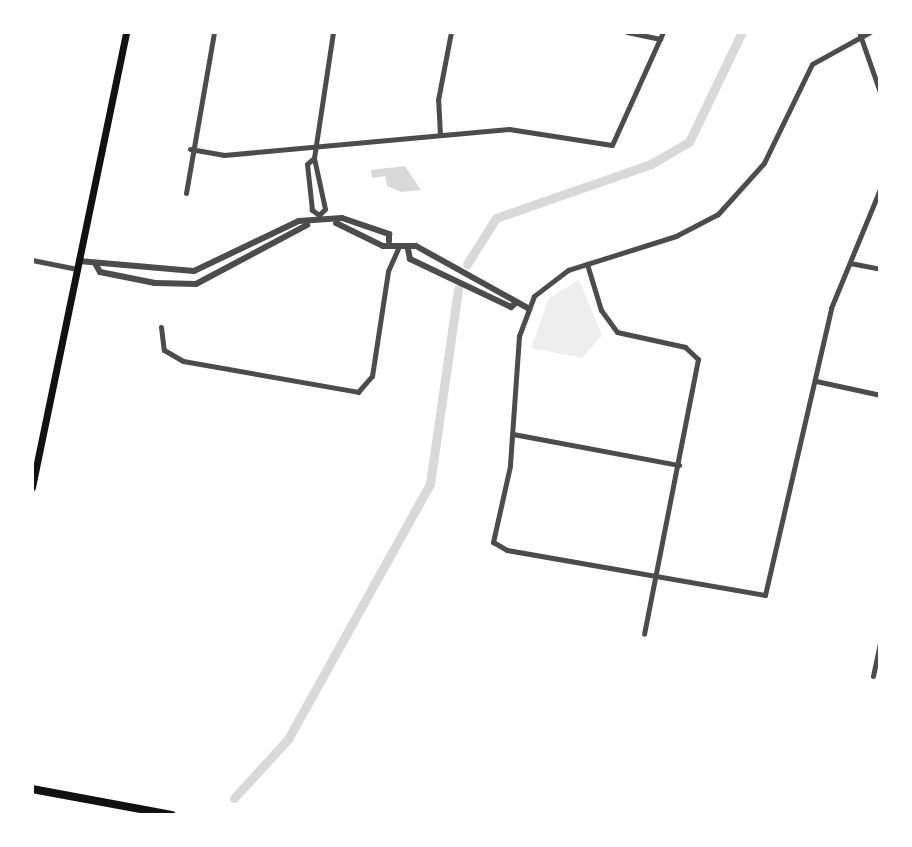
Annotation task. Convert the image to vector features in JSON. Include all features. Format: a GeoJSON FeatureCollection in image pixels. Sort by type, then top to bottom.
{"type":"FeatureCollection","features":[{"type":"Feature","properties":{"kind":"main road"},"geometry":{"type":"LineString","coordinates":[[32,487],[126,32]]}},
{"type":"Feature","properties":{"kind":"main road"},"geometry":{"type":"LineString","coordinates":[[32,789],[172,815]]}},
{"type":"Feature","properties":{"kind":"street"},"geometry":{"type":"LineString","coordinates":[[186,193],[190,149],[214,32]]}},
{"type":"Feature","properties":{"kind":"street"},"geometry":{"type":"LineString","coordinates":[[319,225],[319,215],[325,209],[314,146],[333,32]]}},
{"type":"Feature","properties":{"kind":"street"},"geometry":{"type":"LineString","coordinates":[[440,135],[438,100],[451,32]]}},
{"type":"Feature","properties":{"kind":"street"},"geometry":{"type":"LineString","coordinates":[[627,32],[660,39]]}},
{"type":"Feature","properties":{"kind":"street"},"geometry":{"type":"LineString","coordinates":[[190,149],[224,155],[509,129],[612,145],[663,32]]}},
{"type":"Feature","properties":{"kind":"street"},"geometry":{"type":"LineString","coordinates":[[870,32],[860,35],[807,71],[764,163],[728,206],[689,231],[587,264],[547,282],[528,308],[513,434],[493,542],[656,579],[765,595],[816,381],[850,263],[880,189]]}},
{"type":"Feature","properties":{"kind":"street"},"geometry":{"type":"LineString","coordinates":[[860,35],[880,92]]}},
{"type":"Feature","properties":{"kind":"street"},"geometry":{"type":"LineString","coordinates":[[314,158],[307,164],[312,210],[319,215]]}},
{"type":"Feature","properties":{"kind":"street"},"geometry":{"type":"LineString","coordinates":[[32,260],[96,265],[103,259],[194,271],[285,226],[364,221],[389,234],[389,241]]}},
{"type":"Feature","properties":{"kind":"street"},"geometry":{"type":"LineString","coordinates":[[336,223],[383,246],[389,241]]}},
{"type":"Feature","properties":{"kind":"street"},"geometry":{"type":"LineString","coordinates":[[96,265],[100,272],[155,283],[196,284],[307,225]]}},
{"type":"Feature","properties":{"kind":"street"},"geometry":{"type":"LineString","coordinates":[[389,241],[408,249],[416,246],[528,308]]}},
{"type":"Feature","properties":{"kind":"street"},"geometry":{"type":"LineString","coordinates":[[161,327],[164,350],[183,361],[365,389],[399,245]]}},
{"type":"Feature","properties":{"kind":"street"},"geometry":{"type":"LineString","coordinates":[[408,249],[410,259],[511,307],[516,303]]}},
{"type":"Feature","properties":{"kind":"street"},"geometry":{"type":"LineString","coordinates":[[850,263],[880,269]]}},
{"type":"Feature","properties":{"kind":"street"},"geometry":{"type":"LineString","coordinates":[[587,264],[601,310],[617,332],[696,353],[679,465],[644,634]]}},
{"type":"Feature","properties":{"kind":"street"},"geometry":{"type":"LineString","coordinates":[[816,381],[880,395]]}},
{"type":"Feature","properties":{"kind":"street"},"geometry":{"type":"LineString","coordinates":[[513,434],[679,465]]}},
{"type":"Feature","properties":{"kind":"street"},"geometry":{"type":"LineString","coordinates":[[873,676],[880,644]]}},
{"type":"Feature","properties":{"kind":"shaded area"},"geometry":{"type":"Polygon","coordinates":[[[405,166],[421,190],[401,192],[387,186],[385,176],[372,178],[371,170],[405,166]]]}},
{"type":"Feature","properties":{"kind":"shaded area"},"geometry":{"type":"Polygon","coordinates":[[[579,280],[602,335],[582,358],[531,348],[549,298],[579,280]]]}},
{"type":"Feature","properties":{"kind":"waterway"},"geometry":{"type":"LineString","coordinates":[[467,264],[496,218],[651,164],[689,142],[742,32]]}},
{"type":"Feature","properties":{"kind":"waterway"},"geometry":{"type":"LineString","coordinates":[[234,798],[288,739],[430,484],[458,289]]}}]}
